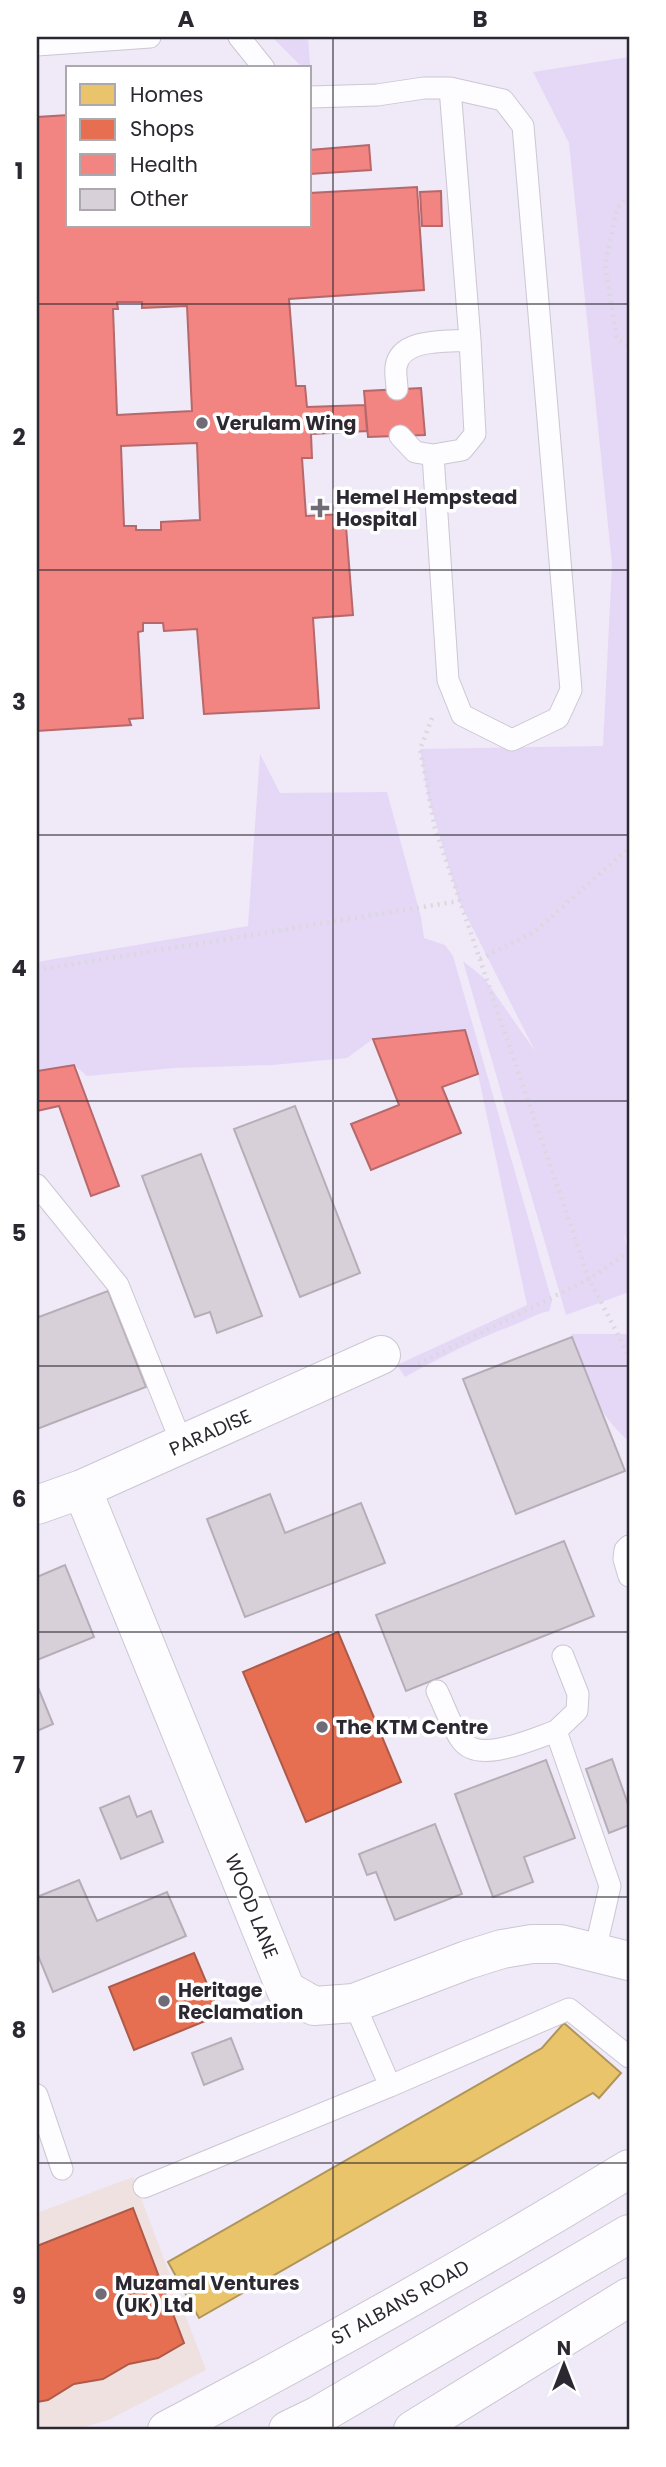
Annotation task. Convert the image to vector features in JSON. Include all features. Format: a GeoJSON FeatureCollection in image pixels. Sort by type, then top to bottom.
{"type":"FeatureCollection","features":[{"type":"Feature","properties":{"kind":"street","name":"PARADISE"},"geometry":{"type":"LineString","coordinates":[[37,1505],[82,1489],[381,1355]]}},
{"type":"Feature","properties":{"kind":"street","name":"WOOD LANE"},"geometry":{"type":"LineString","coordinates":[[82,1489],[286,1990],[314,2006],[355,2003],[467,1959],[532,1944],[560,1944],[612,1956]]}},
{"type":"Feature","properties":{"kind":"street","name":"ST ALBANS ROAD"},"geometry":{"type":"LineString","coordinates":[[167,2430],[268,2377],[533,2227],[629,2169]]}},
{"type":"Feature","properties":{"kind":"street"},"geometry":{"type":"LineString","coordinates":[[288,2430],[331,2408],[629,2234]]}},
{"type":"Feature","properties":{"kind":"street"},"geometry":{"type":"LineString","coordinates":[[413,2430],[629,2297]]}},
{"type":"Feature","properties":{"kind":"lane"},"geometry":{"type":"LineString","coordinates":[[37,46],[150,37]]}},
{"type":"Feature","properties":{"kind":"lane"},"geometry":{"type":"LineString","coordinates":[[239,37],[262,66]]}},
{"type":"Feature","properties":{"kind":"lane"},"geometry":{"type":"LineString","coordinates":[[312,97],[377,95],[424,88],[450,88],[503,100],[523,126],[571,690],[558,718],[512,740],[462,715],[448,680],[433,455]]}},
{"type":"Feature","properties":{"kind":"lane"},"geometry":{"type":"LineString","coordinates":[[400,436],[415,452],[433,455],[462,450],[475,435],[450,88]]}},
{"type":"Feature","properties":{"kind":"lane"},"geometry":{"type":"LineString","coordinates":[[397,389],[396,365],[405,350],[422,344],[470,340]]}},
{"type":"Feature","properties":{"kind":"lane"},"geometry":{"type":"LineString","coordinates":[[37,1185],[118,1285],[182,1444]]}},
{"type":"Feature","properties":{"kind":"lane"},"geometry":{"type":"LineString","coordinates":[[629,1546],[625,1549],[624,1559],[629,1576]]}},
{"type":"Feature","properties":{"kind":"lane"},"geometry":{"type":"LineString","coordinates":[[437,1691],[463,1743],[476,1750],[488,1752],[556,1731],[577,1711],[578,1694],[563,1656]]}},
{"type":"Feature","properties":{"kind":"lane"},"geometry":{"type":"LineString","coordinates":[[556,1731],[620,1882],[612,1956]]}},
{"type":"Feature","properties":{"kind":"lane"},"geometry":{"type":"LineString","coordinates":[[355,2003],[390,2086]]}},
{"type":"Feature","properties":{"kind":"lane"},"geometry":{"type":"LineString","coordinates":[[145,2187],[569,2009],[629,2057]]}},
{"type":"Feature","properties":{"kind":"lane"},"geometry":{"type":"LineString","coordinates":[[37,2095],[62,2169]]}},
{"type":"Feature","properties":{"kind":"path"},"geometry":{"type":"LineString","coordinates":[[629,195],[617,209],[605,264],[617,339],[629,346]]}},
{"type":"Feature","properties":{"kind":"path"},"geometry":{"type":"LineString","coordinates":[[448,680],[420,749],[435,828],[589,1279],[629,1356]]}},
{"type":"Feature","properties":{"kind":"path"},"geometry":{"type":"LineString","coordinates":[[480,959],[534,932],[629,848]]}},
{"type":"Feature","properties":{"kind":"path"},"geometry":{"type":"LineString","coordinates":[[37,970],[459,901]]}},
{"type":"Feature","properties":{"kind":"path"},"geometry":{"type":"LineString","coordinates":[[381,1355],[395,1375],[589,1279],[629,1252]]}},
{"type":"Feature","properties":{"kind":"shaded area"},"geometry":{"type":"Polygon","coordinates":[[[272,37],[308,37],[310,66],[301,66],[272,37]]]}},
{"type":"Feature","properties":{"kind":"shaded area"},"geometry":{"type":"Polygon","coordinates":[[[629,57],[629,1247],[623,1232],[629,1253],[629,1292],[566,1315],[463,961],[484,978],[535,1051],[459,901],[428,797],[420,749],[603,746],[612,564],[569,143],[533,72],[629,57]]]}},
{"type":"Feature","properties":{"kind":"shaded area"},"geometry":{"type":"Polygon","coordinates":[[[260,754],[280,793],[387,792],[421,917],[424,938],[445,945],[453,956],[552,1301],[549,1311],[472,1342],[405,1377],[397,1365],[527,1305],[478,1074],[465,1030],[414,1051],[373,1039],[347,1058],[87,1076],[74,1065],[37,1071],[37,962],[248,926],[260,754]]]}},
{"type":"Feature","properties":{"kind":"shaded area"},"geometry":{"type":"Polygon","coordinates":[[[571,1334],[629,1334],[629,1441],[599,1406],[571,1334]]]}},
{"type":"Feature","properties":{"kind":"shaded area","name":"Muzamal Ventures (UK) Ltd"},"geometry":{"type":"Polygon","coordinates":[[[133,2177],[206,2370],[108,2420],[74,2430],[37,2430],[37,2213],[133,2177]]]}},
{"type":"Feature","properties":{"kind":"building: Homes"},"geometry":{"type":"Polygon","coordinates":[[[564,2023],[621,2073],[599,2098],[593,2093],[199,2318],[168,2262],[542,2048],[564,2023]]]}},
{"type":"Feature","properties":{"kind":"building: Shops","name":"The KTM Centre"},"geometry":{"type":"Polygon","coordinates":[[[338,1632],[401,1782],[306,1822],[243,1672],[338,1632]]]}},
{"type":"Feature","properties":{"kind":"building: Shops","name":"Heritage Reclamation"},"geometry":{"type":"Polygon","coordinates":[[[194,1953],[220,2015],[134,2050],[109,1987],[194,1953]]]}},
{"type":"Feature","properties":{"kind":"building: Shops","name":"Muzamal Ventures (UK) Ltd"},"geometry":{"type":"Polygon","coordinates":[[[133,2208],[184,2343],[158,2358],[129,2364],[103,2379],[74,2384],[48,2400],[37,2402],[37,2246],[133,2208]]]}},
{"type":"Feature","properties":{"kind":"building: Health","name":"Verulam Wing"},"geometry":{"type":"Polygon","coordinates":[[[66,115],[66,228],[312,228],[312,193],[417,187],[424,290],[289,299],[296,386],[305,386],[307,407],[365,405],[367,431],[311,434],[312,458],[302,458],[306,516],[345,514],[353,615],[313,618],[319,708],[204,714],[197,629],[164,631],[163,623],[143,623],[143,631],[138,632],[143,718],[129,719],[131,725],[37,731],[37,117],[66,115]],[[117,302],[118,309],[113,309],[117,415],[192,411],[187,306],[142,308],[142,302],[117,302]],[[197,443],[121,446],[124,526],[136,526],[136,530],[161,530],[161,522],[200,520],[197,443]]]}},
{"type":"Feature","properties":{"kind":"building: Health"},"geometry":{"type":"Polygon","coordinates":[[[369,145],[371,170],[312,174],[312,150],[369,145]]]}},
{"type":"Feature","properties":{"kind":"building: Health"},"geometry":{"type":"Polygon","coordinates":[[[441,191],[442,226],[422,226],[420,192],[441,191]]]}},
{"type":"Feature","properties":{"kind":"building: Health"},"geometry":{"type":"Polygon","coordinates":[[[421,388],[425,435],[368,437],[364,391],[421,388]]]}},
{"type":"Feature","properties":{"kind":"building: Health"},"geometry":{"type":"Polygon","coordinates":[[[465,1030],[478,1074],[442,1087],[461,1133],[371,1170],[351,1124],[399,1105],[373,1039],[465,1030]]]}},
{"type":"Feature","properties":{"kind":"building: Health"},"geometry":{"type":"Polygon","coordinates":[[[74,1065],[119,1186],[91,1196],[59,1106],[37,1111],[37,1071],[74,1065]]]}},
{"type":"Feature","properties":{"kind":"building: Other"},"geometry":{"type":"Polygon","coordinates":[[[295,1106],[360,1273],[300,1297],[234,1129],[295,1106]]]}},
{"type":"Feature","properties":{"kind":"building: Other"},"geometry":{"type":"Polygon","coordinates":[[[201,1154],[262,1316],[217,1333],[210,1312],[195,1317],[142,1176],[201,1154]]]}},
{"type":"Feature","properties":{"kind":"building: Other"},"geometry":{"type":"Polygon","coordinates":[[[108,1291],[146,1387],[37,1429],[37,1312],[39,1317],[108,1291]]]}},
{"type":"Feature","properties":{"kind":"building: Other"},"geometry":{"type":"Polygon","coordinates":[[[572,1337],[625,1471],[516,1514],[463,1379],[572,1337]]]}},
{"type":"Feature","properties":{"kind":"building: Other"},"geometry":{"type":"Polygon","coordinates":[[[270,1494],[285,1533],[361,1503],[385,1563],[245,1617],[207,1519],[270,1494]]]}},
{"type":"Feature","properties":{"kind":"building: Other"},"geometry":{"type":"Polygon","coordinates":[[[564,1541],[594,1616],[406,1691],[376,1615],[564,1541]]]}},
{"type":"Feature","properties":{"kind":"building: Other"},"geometry":{"type":"Polygon","coordinates":[[[65,1565],[94,1637],[37,1660],[37,1577],[65,1565]]]}},
{"type":"Feature","properties":{"kind":"building: Other"},"geometry":{"type":"Polygon","coordinates":[[[37,1685],[53,1724],[37,1731],[37,1685]]]}},
{"type":"Feature","properties":{"kind":"building: Other"},"geometry":{"type":"Polygon","coordinates":[[[612,1759],[629,1807],[629,1825],[609,1833],[586,1769],[612,1759]]]}},
{"type":"Feature","properties":{"kind":"building: Other"},"geometry":{"type":"Polygon","coordinates":[[[546,1760],[575,1838],[524,1857],[533,1882],[493,1897],[455,1794],[546,1760]]]}},
{"type":"Feature","properties":{"kind":"building: Other"},"geometry":{"type":"Polygon","coordinates":[[[129,1796],[137,1817],[151,1811],[163,1842],[121,1859],[100,1808],[129,1796]]]}},
{"type":"Feature","properties":{"kind":"building: Other"},"geometry":{"type":"Polygon","coordinates":[[[435,1824],[462,1894],[395,1920],[376,1872],[367,1875],[359,1854],[435,1824]]]}},
{"type":"Feature","properties":{"kind":"building: Other"},"geometry":{"type":"Polygon","coordinates":[[[79,1880],[97,1921],[167,1892],[186,1936],[53,1992],[37,1953],[37,1897],[79,1880]]]}},
{"type":"Feature","properties":{"kind":"building: Other"},"geometry":{"type":"Polygon","coordinates":[[[231,2038],[243,2069],[204,2085],[192,2053],[231,2038]]]}},
{"type":"Feature","properties":{"kind":"place","name":"Verulam Wing"},"geometry":{"type":"Point","coordinates":[202,423]}},
{"type":"Feature","properties":{"kind":"place","name":"Hemel Hempstead Hospital"},"geometry":{"type":"Point","coordinates":[320,508]}},
{"type":"Feature","properties":{"kind":"place","name":"The KTM Centre"},"geometry":{"type":"Point","coordinates":[322,1727]}},
{"type":"Feature","properties":{"kind":"place","name":"Heritage Reclamation"},"geometry":{"type":"Point","coordinates":[164,2001]}},
{"type":"Feature","properties":{"kind":"place","name":"Muzamal Ventures (UK) Ltd"},"geometry":{"type":"Point","coordinates":[101,2294]}}]}
